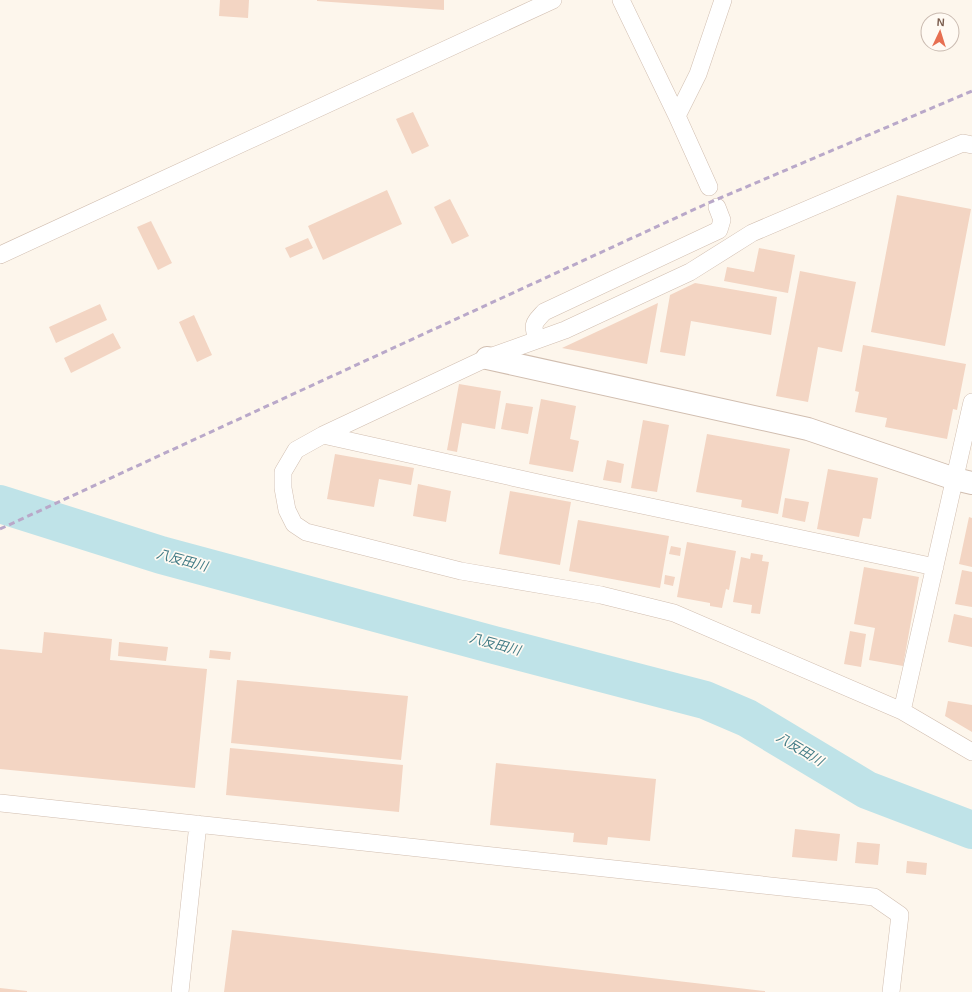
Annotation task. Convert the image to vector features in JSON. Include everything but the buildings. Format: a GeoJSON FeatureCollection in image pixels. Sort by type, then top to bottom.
{"type":"FeatureCollection","features":[{"type":"Feature","properties":{"kind":"street"},"geometry":{"type":"LineString","coordinates":[[0,255],[553,0]]}},
{"type":"Feature","properties":{"kind":"street"},"geometry":{"type":"LineString","coordinates":[[621,0],[677,116],[709,187]]}},
{"type":"Feature","properties":{"kind":"street"},"geometry":{"type":"LineString","coordinates":[[677,116],[698,74],[723,0]]}},
{"type":"Feature","properties":{"kind":"street"},"geometry":{"type":"LineString","coordinates":[[972,145],[963,143],[752,233],[690,272],[565,330],[487,358],[323,435],[296,450],[284,472],[283,488],[287,510],[294,524],[306,532],[461,570],[601,595],[674,613],[902,711],[972,752]]}},
{"type":"Feature","properties":{"kind":"street"},"geometry":{"type":"LineString","coordinates":[[537,340],[533,329],[535,322],[544,312],[719,230],[722,220],[717,207]]}},
{"type":"Feature","properties":{"kind":"street"},"geometry":{"type":"LineString","coordinates":[[487,358],[808,429],[963,481]]}},
{"type":"Feature","properties":{"kind":"street"},"geometry":{"type":"LineString","coordinates":[[902,711],[935,567],[963,481],[972,402]]}},
{"type":"Feature","properties":{"kind":"street"},"geometry":{"type":"LineString","coordinates":[[323,435],[561,488],[935,567]]}},
{"type":"Feature","properties":{"kind":"street"},"geometry":{"type":"LineString","coordinates":[[0,803],[874,897],[900,915],[891,992]]}},
{"type":"Feature","properties":{"kind":"street"},"geometry":{"type":"LineString","coordinates":[[180,992],[198,824]]}},
{"type":"Feature","properties":{"kind":"waterway","name":"八反田川"},"geometry":{"type":"LineString","coordinates":[[0,504],[161,555],[705,700],[747,718],[867,790],[972,830]]}},
{"type":"Feature","properties":{"kind":"railway"},"geometry":{"type":"LineString","coordinates":[[0,529],[706,204],[972,91]]}}]}
